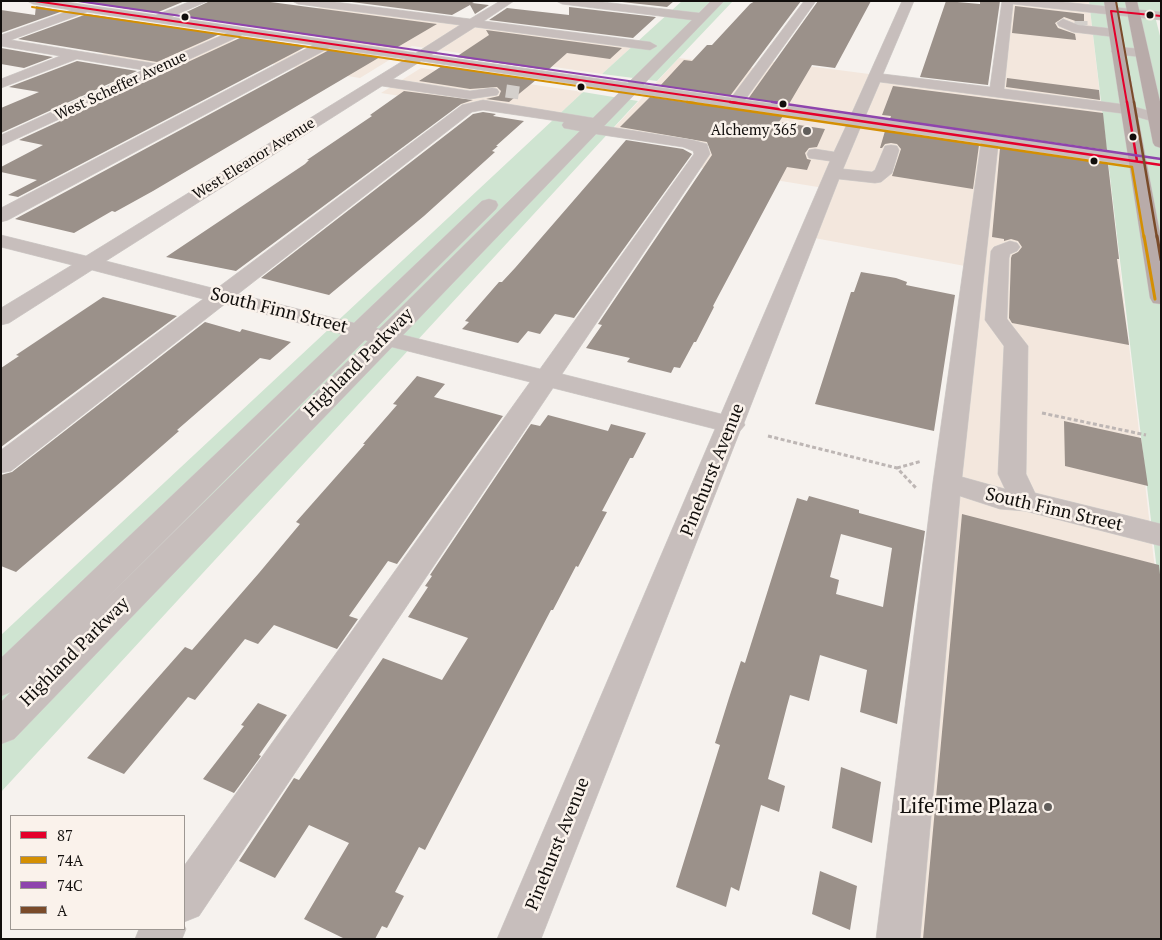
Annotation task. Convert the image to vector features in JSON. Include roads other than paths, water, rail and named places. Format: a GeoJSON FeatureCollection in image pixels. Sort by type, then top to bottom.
{"type":"FeatureCollection","features":[{"type":"Feature","properties":{"kind":"main road"},"geometry":{"type":"LineString","coordinates":[[1132,7],[1161,143]]}},
{"type":"Feature","properties":{"kind":"main road"},"geometry":{"type":"LineString","coordinates":[[1112,16],[1161,298]]}},
{"type":"Feature","properties":{"kind":"main road"},"geometry":{"type":"LineString","coordinates":[[1137,162],[1161,165]]}},
{"type":"Feature","properties":{"kind":"street"},"geometry":{"type":"LineString","coordinates":[[34,1],[416,57],[607,105],[686,143],[701,148],[702,154],[185,900]]}},
{"type":"Feature","properties":{"kind":"street"},"geometry":{"type":"LineString","coordinates":[[156,19],[202,1]]}},
{"type":"Feature","properties":{"kind":"street"},"geometry":{"type":"LineString","coordinates":[[298,1],[653,43],[638,57]]}},
{"type":"Feature","properties":{"kind":"street","name":"West Eleanor Avenue"},"geometry":{"type":"LineString","coordinates":[[1,318],[508,1]]}},
{"type":"Feature","properties":{"kind":"street"},"geometry":{"type":"LineString","coordinates":[[562,1],[700,18]]}},
{"type":"Feature","properties":{"kind":"street"},"geometry":{"type":"LineString","coordinates":[[670,28],[698,1]]}},
{"type":"Feature","properties":{"kind":"street","name":"Highland Parkway"},"geometry":{"type":"LineString","coordinates":[[1,681],[360,332],[718,1]]}},
{"type":"Feature","properties":{"kind":"street"},"geometry":{"type":"LineString","coordinates":[[735,103],[810,1]]}},
{"type":"Feature","properties":{"kind":"street","name":"Pinehurst Avenue"},"geometry":{"type":"LineString","coordinates":[[519,939],[732,425],[829,162],[856,121],[877,77],[908,1]]}},
{"type":"Feature","properties":{"kind":"street"},"geometry":{"type":"LineString","coordinates":[[996,92],[1008,1]]}},
{"type":"Feature","properties":{"kind":"street"},"geometry":{"type":"LineString","coordinates":[[1073,19],[1073,28],[1112,16],[1132,7],[1161,16]]}},
{"type":"Feature","properties":{"kind":"street"},"geometry":{"type":"LineString","coordinates":[[1,41],[87,9]]}},
{"type":"Feature","properties":{"kind":"street"},"geometry":{"type":"LineString","coordinates":[[1006,22],[1024,10],[1073,19],[1112,16]]}},
{"type":"Feature","properties":{"kind":"street","name":"West Scheffer Avenue"},"geometry":{"type":"LineString","coordinates":[[1,141],[241,31]]}},
{"type":"Feature","properties":{"kind":"street"},"geometry":{"type":"LineString","coordinates":[[1,41],[158,68]]}},
{"type":"Feature","properties":{"kind":"street"},"geometry":{"type":"LineString","coordinates":[[1,216],[326,44]]}},
{"type":"Feature","properties":{"kind":"street"},"geometry":{"type":"LineString","coordinates":[[1118,51],[1142,53]]}},
{"type":"Feature","properties":{"kind":"street"},"geometry":{"type":"LineString","coordinates":[[1,84],[75,55]]}},
{"type":"Feature","properties":{"kind":"street"},"geometry":{"type":"LineString","coordinates":[[877,77],[1128,110],[1155,117]]}},
{"type":"Feature","properties":{"kind":"street"},"geometry":{"type":"LineString","coordinates":[[378,81],[470,95],[506,91]]}},
{"type":"Feature","properties":{"kind":"street"},"geometry":{"type":"LineString","coordinates":[[1,464],[467,108],[484,105],[735,103],[1137,162]]}},
{"type":"Feature","properties":{"kind":"street","name":"Highland Parkway"},"geometry":{"type":"LineString","coordinates":[[1,727],[384,338],[607,105]]}},
{"type":"Feature","properties":{"kind":"street"},"geometry":{"type":"LineString","coordinates":[[829,162],[875,178],[883,172],[898,127]]}},
{"type":"Feature","properties":{"kind":"street"},"geometry":{"type":"LineString","coordinates":[[898,939],[947,482],[990,140]]}},
{"type":"Feature","properties":{"kind":"street","name":"South Finn Street"},"geometry":{"type":"LineString","coordinates":[[1,241],[732,425]]}},
{"type":"Feature","properties":{"kind":"street"},"geometry":{"type":"LineString","coordinates":[[1010,247],[1002,251],[999,258],[996,320],[1016,346],[1012,474],[1025,500]]}},
{"type":"Feature","properties":{"kind":"street","name":"South Finn Street"},"geometry":{"type":"LineString","coordinates":[[947,482],[1000,499],[1025,500],[1161,536]]}},
{"type":"Feature","properties":{"kind":"tunnel"},"geometry":{"type":"LineString","coordinates":[[506,91],[520,93]]}},
{"type":"Feature","properties":{"kind":"place","name":"Alchemy 365"},"geometry":{"type":"Point","coordinates":[807,131]}},
{"type":"Feature","properties":{"kind":"place","name":"LifeTime Plaza"},"geometry":{"type":"Point","coordinates":[1048,807]}}]}
